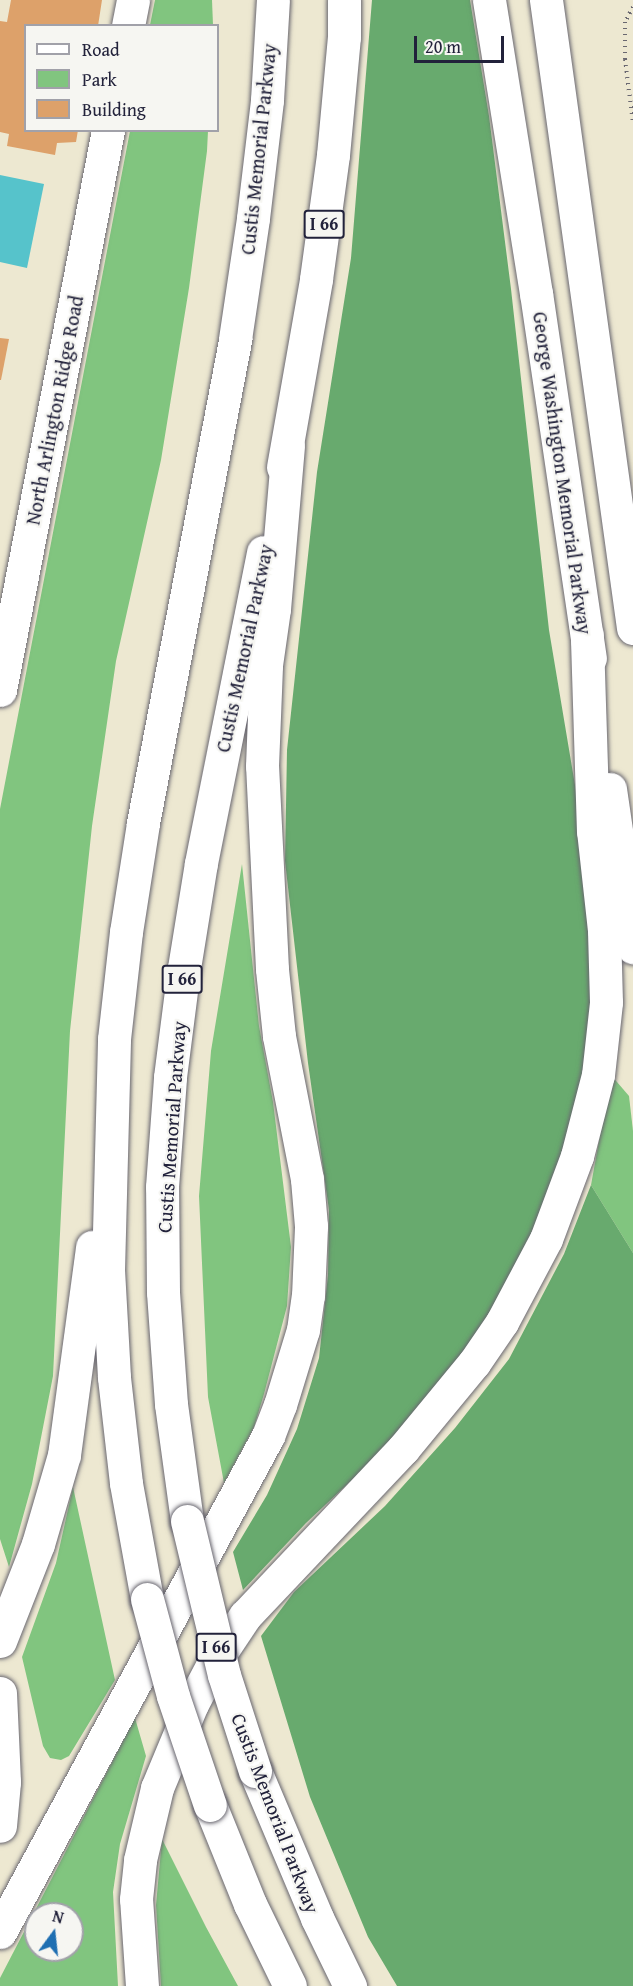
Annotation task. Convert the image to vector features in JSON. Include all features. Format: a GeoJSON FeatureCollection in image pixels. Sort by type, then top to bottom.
{"type":"FeatureCollection","features":[{"type":"Feature","properties":{"kind":"main road"},"geometry":{"type":"LineString","coordinates":[[128,24],[133,0]]}},
{"type":"Feature","properties":{"kind":"main road","name":"Custis Memorial Parkway"},"geometry":{"type":"LineString","coordinates":[[273,0],[267,100],[252,229],[232,350],[143,823],[126,932],[114,1039],[108,1270],[114,1377],[126,1483],[147,1599],[173,1696],[210,1805],[250,1904],[290,1986]]}},
{"type":"Feature","properties":{"kind":"main road","name":"Custis Memorial Parkway"},"geometry":{"type":"LineString","coordinates":[[344,0],[344,37],[333,155],[316,279],[288,446],[250,604],[201,864],[184,968],[170,1077],[162,1187],[164,1292],[171,1404],[187,1521],[224,1675],[255,1771],[317,1918],[350,1986]]}},
{"type":"Feature","properties":{"kind":"main road","name":"George Washington Memorial Parkway"},"geometry":{"type":"LineString","coordinates":[[489,0],[536,293],[633,947]]}},
{"type":"Feature","properties":{"kind":"main road"},"geometry":{"type":"LineString","coordinates":[[546,0],[633,628]]}},
{"type":"Feature","properties":{"kind":"main road","name":"North Arlington Ridge Road"},"geometry":{"type":"LineString","coordinates":[[0,690],[108,132]]}},
{"type":"Feature","properties":{"kind":"main road"},"geometry":{"type":"LineString","coordinates":[[0,1932],[262,1446],[280,1405],[303,1330],[308,1296],[311,1226],[307,1179],[279,1036],[272,969],[262,766],[266,665],[274,609],[288,446]]}},
{"type":"Feature","properties":{"kind":"main road"},"geometry":{"type":"LineString","coordinates":[[142,1986],[136,1899],[140,1860],[157,1788],[170,1751],[197,1694],[245,1616],[403,1449],[474,1363],[502,1322],[546,1239],[577,1156],[598,1075],[606,1002],[604,930],[593,831],[587,635]]}},
{"type":"Feature","properties":{"kind":"main road"},"geometry":{"type":"LineString","coordinates":[[0,1641],[20,1595],[38,1544],[64,1455],[94,1229],[114,1039]]}},
{"type":"Feature","properties":{"kind":"main road"},"geometry":{"type":"LineString","coordinates":[[0,1693],[4,1782],[0,1826]]}},
{"type":"Feature","properties":{"kind":"path"},"geometry":{"type":"LineString","coordinates":[[633,7],[626,22],[625,59],[633,123]]}},
{"type":"Feature","properties":{"kind":"green space"},"geometry":{"type":"Polygon","coordinates":[[[155,0],[212,0],[213,24],[150,24],[155,0]]]}},
{"type":"Feature","properties":{"kind":"green space"},"geometry":{"type":"Polygon","coordinates":[[[372,0],[470,0],[489,116],[511,289],[549,630],[579,809],[593,1001],[579,1107],[523,1262],[479,1335],[387,1447],[306,1523],[243,1590],[233,1552],[267,1495],[297,1429],[319,1358],[328,1275],[329,1210],[308,1063],[285,861],[287,750],[317,472],[351,258],[372,0]]]}},
{"type":"Feature","properties":{"kind":"green space"},"geometry":{"type":"Polygon","coordinates":[[[130,132],[208,132],[189,288],[161,460],[116,661],[92,826],[70,1031],[53,1376],[32,1484],[9,1567],[0,1539],[0,809],[130,132]]]}},
{"type":"Feature","properties":{"kind":"green space"},"geometry":{"type":"Polygon","coordinates":[[[242,864],[259,1026],[273,1102],[291,1247],[287,1306],[264,1394],[254,1427],[224,1483],[208,1397],[199,1196],[211,1051],[242,864]]]}},
{"type":"Feature","properties":{"kind":"green space"},"geometry":{"type":"Polygon","coordinates":[[[611,1075],[629,1096],[633,1131],[633,1253],[591,1185],[611,1075]]]}},
{"type":"Feature","properties":{"kind":"green space"},"geometry":{"type":"Polygon","coordinates":[[[591,1185],[633,1253],[633,1986],[397,1986],[368,1937],[310,1797],[261,1636],[294,1592],[385,1506],[455,1428],[509,1359],[564,1254],[591,1185]]]}},
{"type":"Feature","properties":{"kind":"green space"},"geometry":{"type":"Polygon","coordinates":[[[73,1487],[115,1680],[69,1756],[61,1760],[50,1758],[43,1746],[22,1657],[56,1563],[73,1487]]]}},
{"type":"Feature","properties":{"kind":"green space"},"geometry":{"type":"Polygon","coordinates":[[[135,1718],[146,1756],[120,1844],[113,1892],[118,1986],[0,1986],[0,1978],[24,1932],[24,1962],[84,1962],[84,1902],[39,1902],[135,1718]]]}},
{"type":"Feature","properties":{"kind":"green space"},"geometry":{"type":"Polygon","coordinates":[[[162,1839],[238,1986],[161,1986],[156,1905],[162,1839]]]}},
{"type":"Feature","properties":{"kind":"water"},"geometry":{"type":"Polygon","coordinates":[[[0,175],[44,184],[27,268],[0,262],[0,175]]]}},
{"type":"Feature","properties":{"kind":"building"},"geometry":{"type":"Polygon","coordinates":[[[11,0],[102,0],[98,24],[24,24],[24,132],[78,132],[76,142],[57,143],[55,155],[7,146],[9,134],[0,132],[0,21],[7,22],[11,0]]]}},
{"type":"Feature","properties":{"kind":"building"},"geometry":{"type":"Polygon","coordinates":[[[0,338],[9,339],[1,380],[0,380],[0,338]]]}}]}
